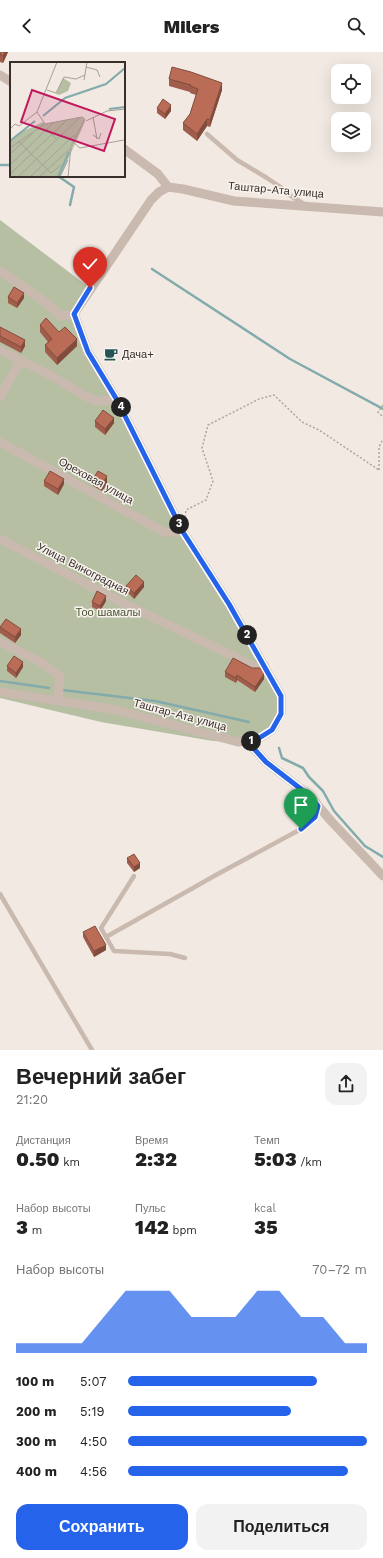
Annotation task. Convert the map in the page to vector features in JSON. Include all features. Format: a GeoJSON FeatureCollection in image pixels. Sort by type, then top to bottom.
{"type":"FeatureCollection","features":[{"type":"Feature","properties":{"kind":"street"},"geometry":{"type":"LineString","coordinates":[[0,75],[10,81]]}},
{"type":"Feature","properties":{"kind":"street"},"geometry":{"type":"LineString","coordinates":[[0,271],[45,302],[61,316],[74,314],[151,200],[159,192],[168,187],[158,174],[125,150]]}},
{"type":"Feature","properties":{"kind":"street","name":"Таштар-Ата улица"},"geometry":{"type":"LineString","coordinates":[[168,187],[234,201],[306,205],[383,212]]}},
{"type":"Feature","properties":{"kind":"street","name":"Таштар-Ата улица"},"geometry":{"type":"LineString","coordinates":[[0,692],[112,709],[238,742],[256,740],[272,730],[281,714],[281,696],[229,604],[183,532],[117,400],[88,352],[74,314]]}},
{"type":"Feature","properties":{"kind":"street"},"geometry":{"type":"LineString","coordinates":[[0,350],[97,401],[117,400]]}},
{"type":"Feature","properties":{"kind":"street"},"geometry":{"type":"LineString","coordinates":[[0,397],[20,361]]}},
{"type":"Feature","properties":{"kind":"street","name":"Ореховая улица"},"geometry":{"type":"LineString","coordinates":[[0,442],[164,532],[183,532]]}},
{"type":"Feature","properties":{"kind":"street","name":"Улица Виноградная"},"geometry":{"type":"LineString","coordinates":[[0,539],[121,602],[258,668],[264,665]]}},
{"type":"Feature","properties":{"kind":"street"},"geometry":{"type":"LineString","coordinates":[[0,642],[41,662],[60,676],[58,701]]}},
{"type":"Feature","properties":{"kind":"street"},"geometry":{"type":"LineString","coordinates":[[247,741],[266,762],[310,796],[383,876]]}},
{"type":"Feature","properties":{"kind":"lane"},"geometry":{"type":"LineString","coordinates":[[207,134],[237,160],[267,178],[290,196],[306,205]]}},
{"type":"Feature","properties":{"kind":"lane"},"geometry":{"type":"LineString","coordinates":[[106,937],[301,829],[315,817],[318,806]]}},
{"type":"Feature","properties":{"kind":"lane"},"geometry":{"type":"LineString","coordinates":[[134,876],[101,928],[114,951],[170,954],[185,958]]}},
{"type":"Feature","properties":{"kind":"lane"},"geometry":{"type":"LineString","coordinates":[[0,894],[92,1050]]}},
{"type":"Feature","properties":{"kind":"path"},"geometry":{"type":"LineString","coordinates":[[185,517],[186,510],[206,500],[213,481],[202,448],[208,425],[259,399],[274,395],[302,422],[320,430],[379,470],[380,447],[383,439]]}},
{"type":"Feature","properties":{"kind":"path"},"geometry":{"type":"LineString","coordinates":[[383,405],[378,412],[383,417]]}},
{"type":"Feature","properties":{"kind":"green space","name":"Тоо шамалы"},"geometry":{"type":"Polygon","coordinates":[[[0,220],[90,288],[74,314],[183,532],[281,696],[272,730],[238,742],[213,741],[101,722],[0,698],[0,220]]]}},
{"type":"Feature","properties":{"kind":"building"},"geometry":{"type":"Polygon","coordinates":[[[0,52],[5,52],[3,56],[0,54],[0,52]]]}},
{"type":"Feature","properties":{"kind":"building"},"geometry":{"type":"Polygon","coordinates":[[[172,67],[222,83],[210,120],[207,119],[197,134],[183,123],[190,114],[198,89],[190,86],[191,85],[169,79],[172,67]]]}},
{"type":"Feature","properties":{"kind":"building"},"geometry":{"type":"Polygon","coordinates":[[[163,99],[171,105],[165,114],[157,108],[163,99]]]}},
{"type":"Feature","properties":{"kind":"building"},"geometry":{"type":"Polygon","coordinates":[[[14,287],[24,293],[17,303],[8,297],[14,287]]]}},
{"type":"Feature","properties":{"kind":"building"},"geometry":{"type":"Polygon","coordinates":[[[46,318],[59,332],[65,327],[77,339],[57,358],[45,345],[52,339],[40,325],[46,318]]]}},
{"type":"Feature","properties":{"kind":"building"},"geometry":{"type":"Polygon","coordinates":[[[0,327],[25,340],[21,347],[0,336],[0,327]]]}},
{"type":"Feature","properties":{"kind":"building"},"geometry":{"type":"Polygon","coordinates":[[[103,410],[114,418],[105,429],[95,421],[103,410]]]}},
{"type":"Feature","properties":{"kind":"building"},"geometry":{"type":"Polygon","coordinates":[[[50,471],[64,479],[58,489],[44,481],[50,471]]]}},
{"type":"Feature","properties":{"kind":"building"},"geometry":{"type":"Polygon","coordinates":[[[98,471],[107,476],[102,484],[93,479],[98,471]]]}},
{"type":"Feature","properties":{"kind":"building"},"geometry":{"type":"Polygon","coordinates":[[[136,575],[144,582],[134,593],[126,586],[136,575]]]}},
{"type":"Feature","properties":{"kind":"building"},"geometry":{"type":"Polygon","coordinates":[[[97,591],[106,596],[100,606],[92,602],[97,591]]]}},
{"type":"Feature","properties":{"kind":"building"},"geometry":{"type":"Polygon","coordinates":[[[6,619],[21,629],[15,637],[0,627],[6,619]]]}},
{"type":"Feature","properties":{"kind":"building"},"geometry":{"type":"Polygon","coordinates":[[[14,656],[23,662],[16,673],[7,666],[14,656]]]}},
{"type":"Feature","properties":{"kind":"building"},"geometry":{"type":"Polygon","coordinates":[[[233,658],[252,668],[260,668],[263,670],[264,674],[255,687],[237,675],[236,678],[225,672],[233,658]]]}},
{"type":"Feature","properties":{"kind":"building"},"geometry":{"type":"Polygon","coordinates":[[[134,854],[140,863],[134,867],[127,858],[134,854]]]}},
{"type":"Feature","properties":{"kind":"building"},"geometry":{"type":"Polygon","coordinates":[[[95,926],[106,945],[94,951],[83,932],[95,926]]]}},
{"type":"Feature","properties":{"kind":"waterway"},"geometry":{"type":"LineString","coordinates":[[0,165],[10,165]]}},
{"type":"Feature","properties":{"kind":"waterway"},"geometry":{"type":"LineString","coordinates":[[59,177],[74,187],[70,205]]}},
{"type":"Feature","properties":{"kind":"waterway"},"geometry":{"type":"LineString","coordinates":[[152,269],[290,359],[383,409]]}},
{"type":"Feature","properties":{"kind":"waterway"},"geometry":{"type":"LineString","coordinates":[[0,681],[49,688]]}},
{"type":"Feature","properties":{"kind":"waterway"},"geometry":{"type":"LineString","coordinates":[[62,690],[155,701],[249,722]]}},
{"type":"Feature","properties":{"kind":"waterway"},"geometry":{"type":"LineString","coordinates":[[279,748],[282,758],[303,768],[309,777],[323,791],[334,811],[365,846],[383,857]]}},
{"type":"Feature","properties":{"kind":"place","name":"Дача+"},"geometry":{"type":"Point","coordinates":[111,354]}},
{"type":"Feature","properties":{"kind":"route"},"geometry":{"type":"LineString","coordinates":[[90,288],[74,314],[88,352],[117,400],[183,532],[229,604],[281,696],[281,714],[272,730],[256,740],[247,741],[266,762],[310,796],[318,806],[315,817],[301,829]]}}]}
